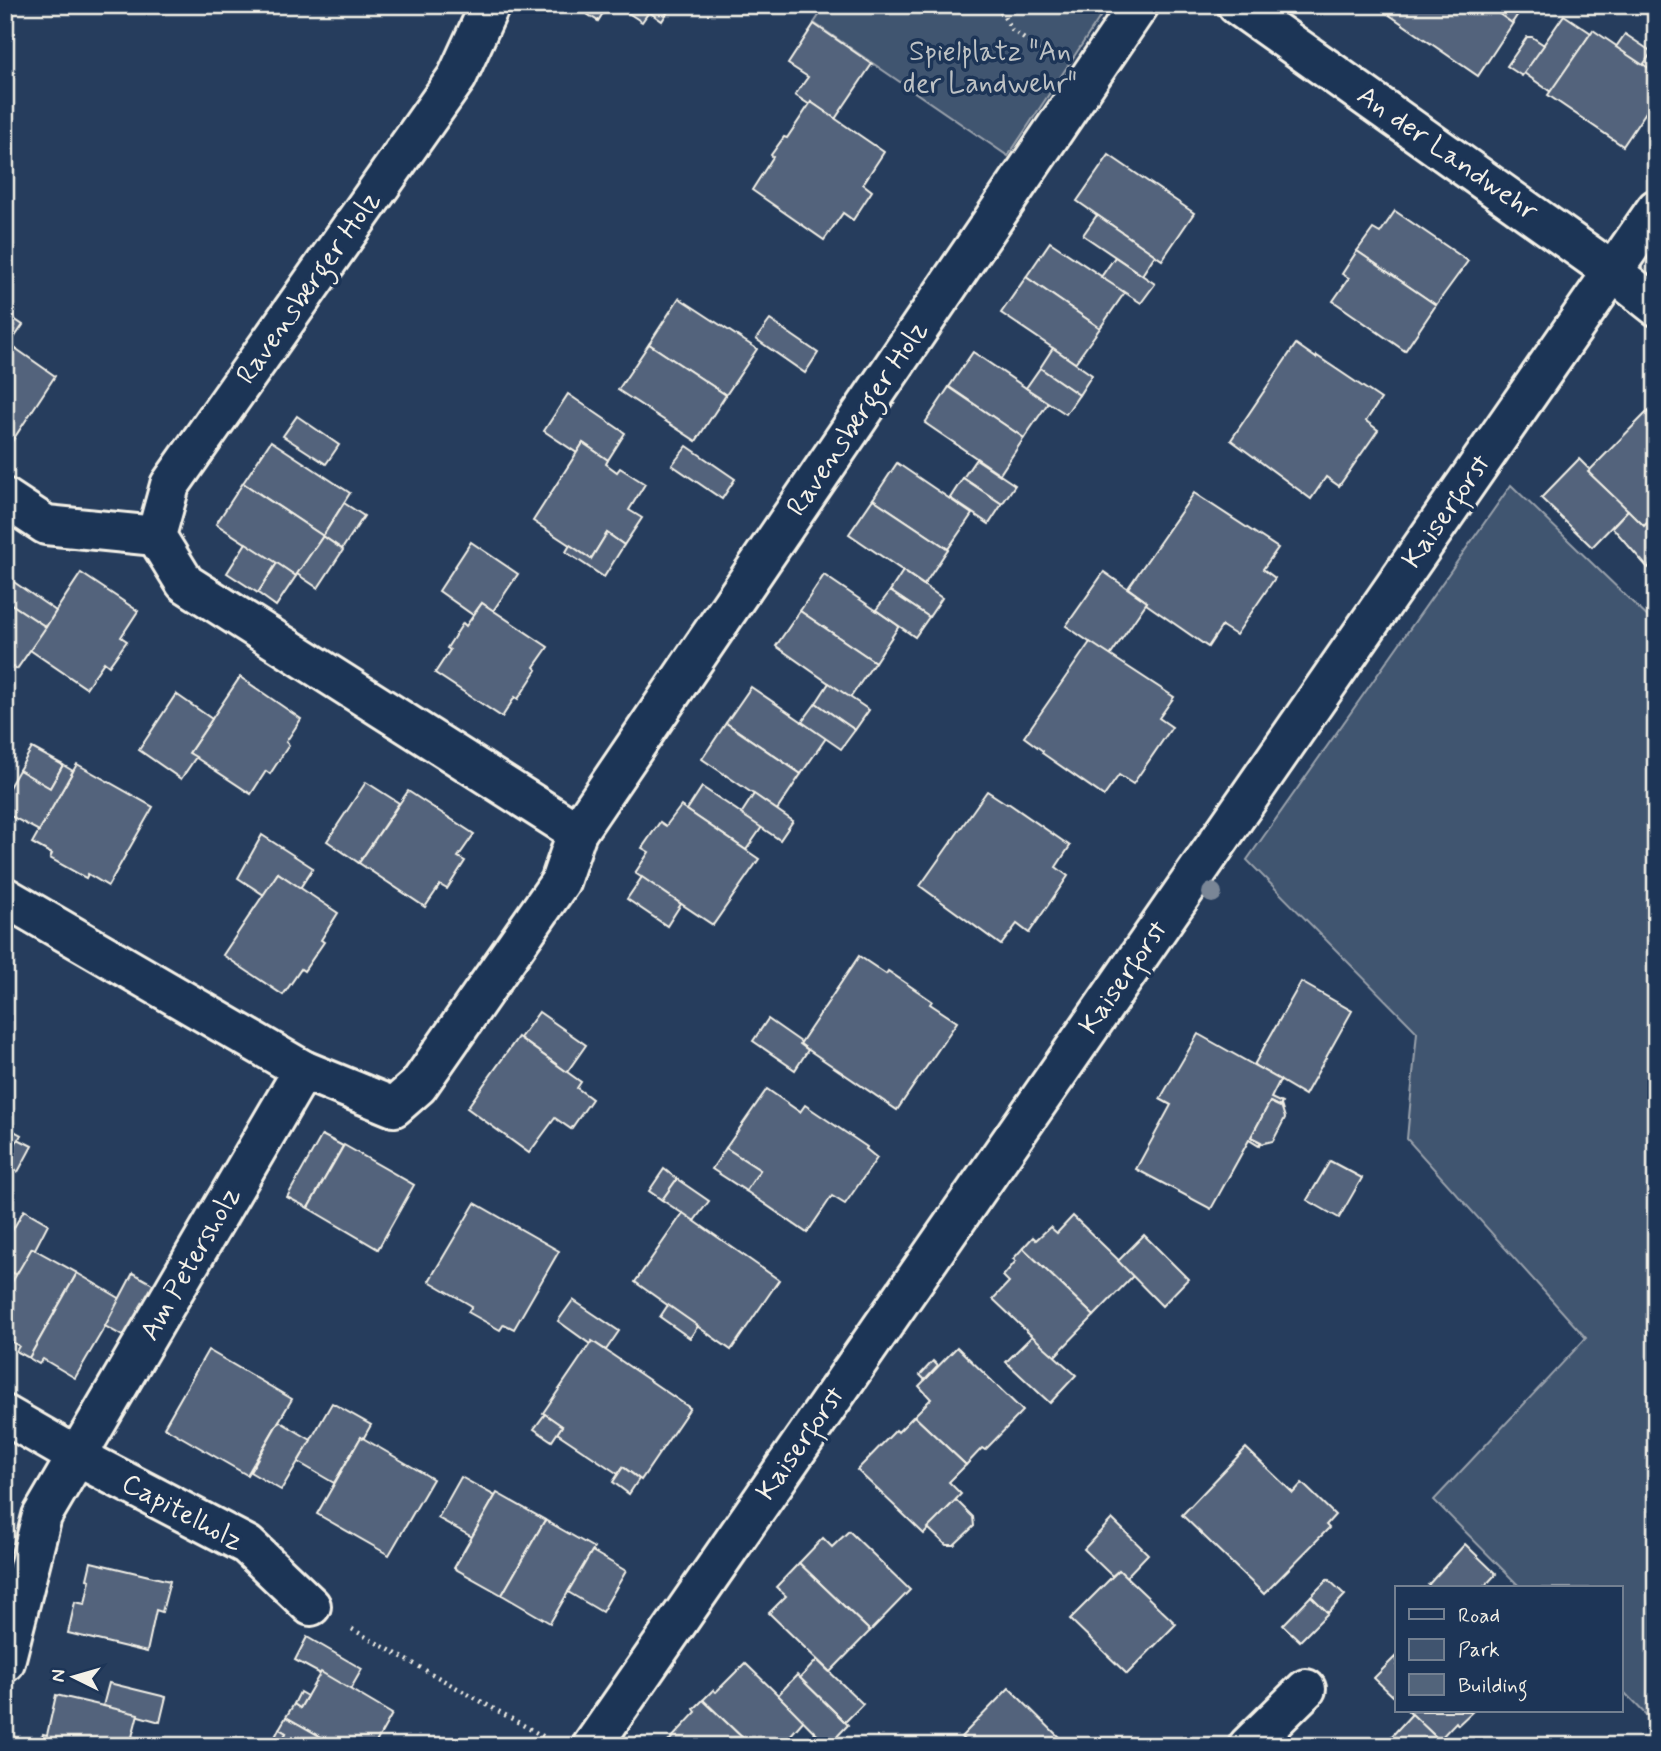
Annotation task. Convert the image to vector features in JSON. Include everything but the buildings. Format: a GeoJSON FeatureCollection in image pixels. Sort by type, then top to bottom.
{"type":"FeatureCollection","features":[{"type":"Feature","properties":{"kind":"street","name":"Ravensberger Holz"},"geometry":{"type":"LineString","coordinates":[[156,536],[170,485],[457,77],[490,5]]}},
{"type":"Feature","properties":{"kind":"street","name":"Ravensberger Holz"},"geometry":{"type":"LineString","coordinates":[[303,1070],[394,1107],[418,1086],[560,883],[577,832],[1139,5]]}},
{"type":"Feature","properties":{"kind":"street","name":"An der Landwehr"},"geometry":{"type":"LineString","coordinates":[[1237,5],[1613,272],[1656,306]]}},
{"type":"Feature","properties":{"kind":"street","name":"Kaiserforst"},"geometry":{"type":"LineString","coordinates":[[592,1746],[1656,209]]}},
{"type":"Feature","properties":{"kind":"street"},"geometry":{"type":"LineString","coordinates":[[5,498],[46,525],[156,536],[185,583],[577,832]]}},
{"type":"Feature","properties":{"kind":"street"},"geometry":{"type":"LineString","coordinates":[[5,897],[303,1070]]}},
{"type":"Feature","properties":{"kind":"street","name":"Am Petersholz"},"geometry":{"type":"LineString","coordinates":[[78,1457],[303,1070]]}},
{"type":"Feature","properties":{"kind":"street","name":"Capitelholz"},"geometry":{"type":"LineString","coordinates":[[5,1415],[78,1457],[247,1545],[311,1606]]}},
{"type":"Feature","properties":{"kind":"street"},"geometry":{"type":"LineString","coordinates":[[5,1662],[42,1517],[78,1457]]}},
{"type":"Feature","properties":{"kind":"street"},"geometry":{"type":"LineString","coordinates":[[1248,1746],[1306,1689]]}},
{"type":"Feature","properties":{"kind":"path"},"geometry":{"type":"LineString","coordinates":[[996,5],[1012,30],[1052,59]]}},
{"type":"Feature","properties":{"kind":"path"},"geometry":{"type":"LineString","coordinates":[[311,1606],[551,1741]]}},
{"type":"Feature","properties":{"kind":"green space","name":"Spielplatz \"An der Landwehr\""},"geometry":{"type":"Polygon","coordinates":[[[826,5],[1108,5],[1008,156],[814,23],[826,5]]]}},
{"type":"Feature","properties":{"kind":"green space"},"geometry":{"type":"Polygon","coordinates":[[[1511,485],[1656,625],[1656,1725],[1622,1690],[1622,1586],[1519,1586],[1434,1500],[1586,1338],[1407,1139],[1417,1032],[1247,860],[1511,485]]]}}]}
